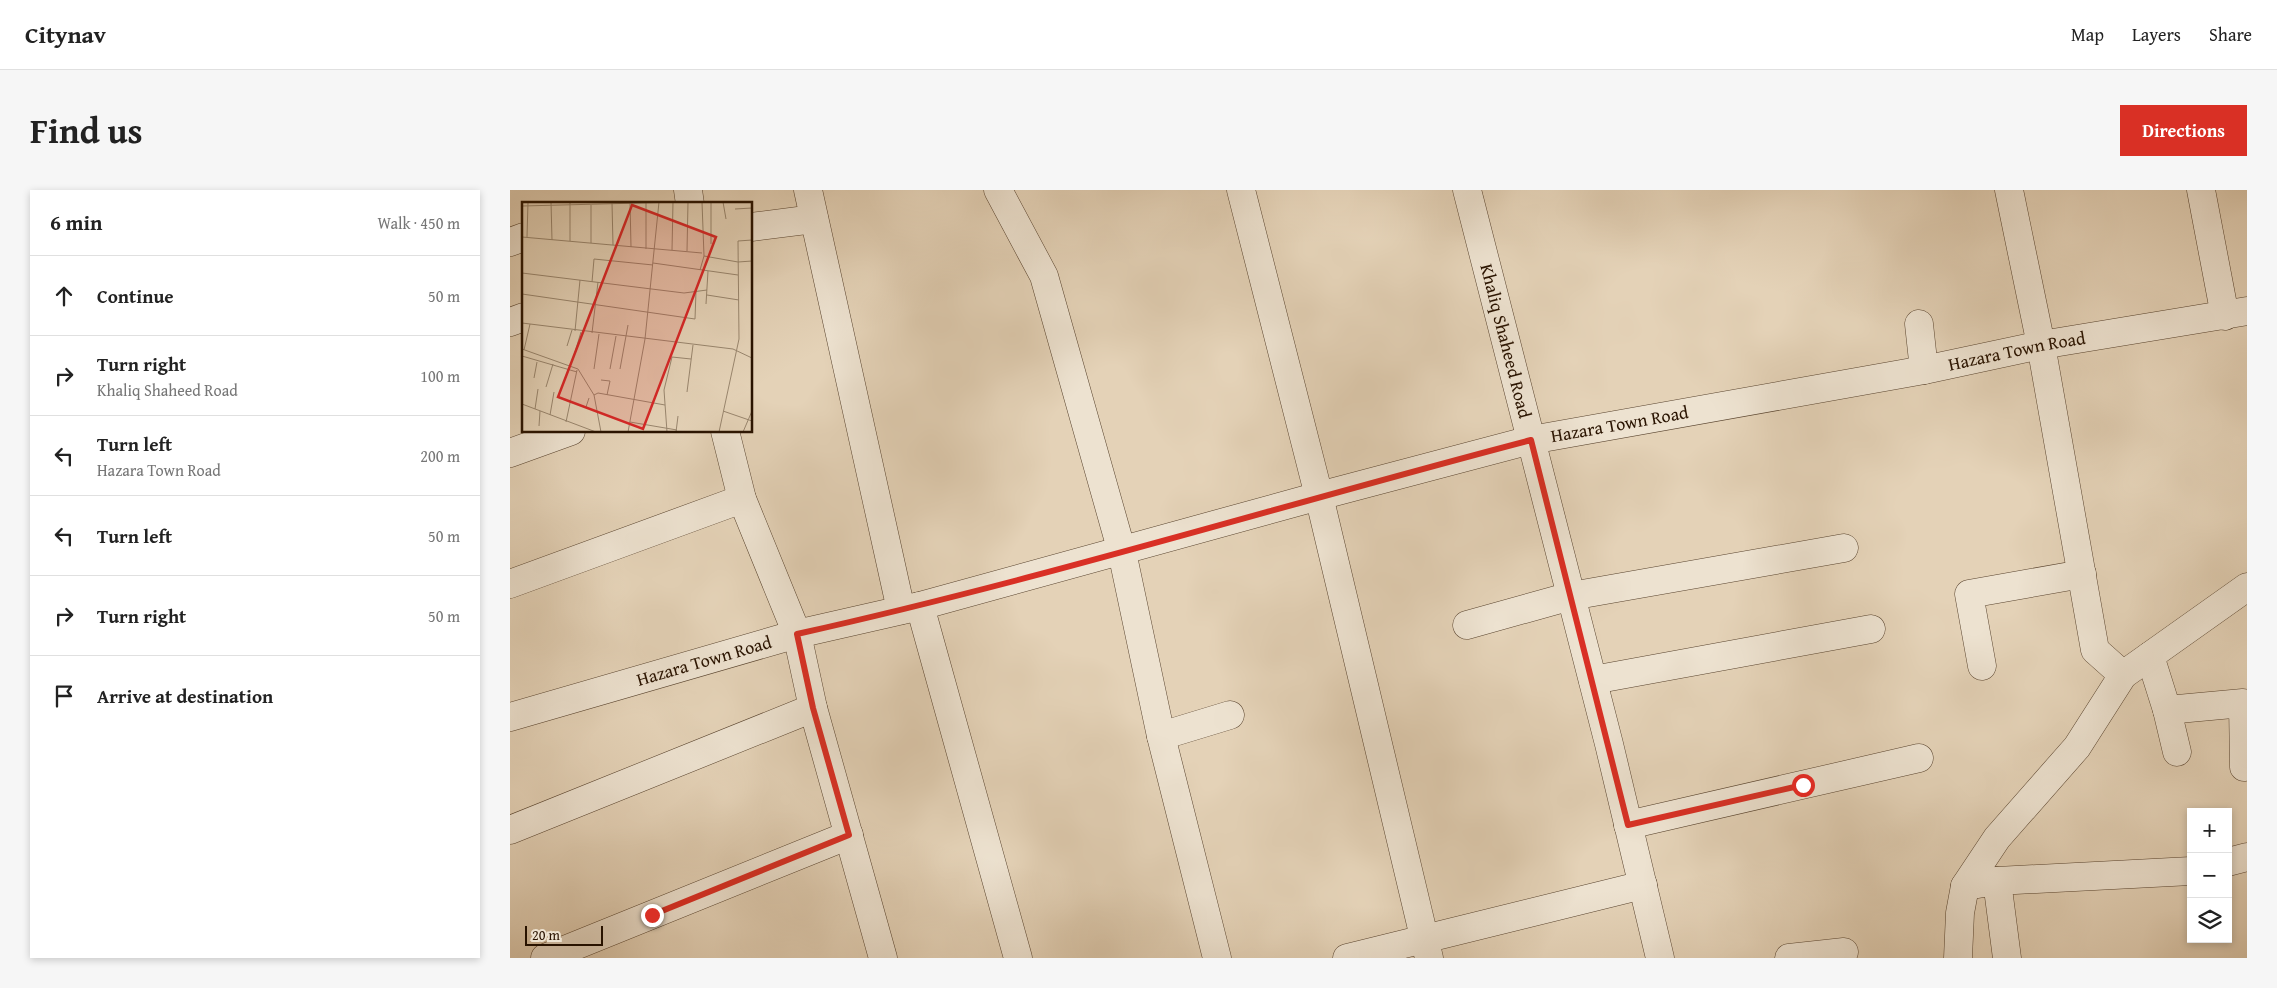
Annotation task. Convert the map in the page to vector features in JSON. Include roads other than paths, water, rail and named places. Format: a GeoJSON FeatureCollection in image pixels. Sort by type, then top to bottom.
{"type":"FeatureCollection","features":[{"type":"Feature","properties":{"kind":"street"},"geometry":{"type":"LineString","coordinates":[[808,190],[911,608],[1018,958]]}},
{"type":"Feature","properties":{"kind":"street"},"geometry":{"type":"LineString","coordinates":[[998,190],[1044,276],[1122,552],[1161,736],[1217,958]]}},
{"type":"Feature","properties":{"kind":"street"},"geometry":{"type":"LineString","coordinates":[[1241,190],[1319,496],[1427,948]]}},
{"type":"Feature","properties":{"kind":"street","name":"Khaliq Shaheed Road"},"geometry":{"type":"LineString","coordinates":[[1467,190],[1571,596],[1660,958]]}},
{"type":"Feature","properties":{"kind":"street"},"geometry":{"type":"LineString","coordinates":[[2009,190],[2041,345],[2095,650],[2124,675]]}},
{"type":"Feature","properties":{"kind":"street"},"geometry":{"type":"LineString","coordinates":[[2201,190],[2236,314]]}},
{"type":"Feature","properties":{"kind":"street"},"geometry":{"type":"LineString","coordinates":[[752,227],[814,219]]}},
{"type":"Feature","properties":{"kind":"street"},"geometry":{"type":"LineString","coordinates":[[510,242],[522,238]]}},
{"type":"Feature","properties":{"kind":"street","name":"Hazara Town Road"},"geometry":{"type":"LineString","coordinates":[[510,717],[797,634],[911,608],[1531,440],[1924,370],[2041,345],[2236,314]]}},
{"type":"Feature","properties":{"kind":"street"},"geometry":{"type":"LineString","coordinates":[[510,322],[522,318]]}},
{"type":"Feature","properties":{"kind":"street"},"geometry":{"type":"LineString","coordinates":[[1919,324],[1924,370]]}},
{"type":"Feature","properties":{"kind":"street"},"geometry":{"type":"LineString","coordinates":[[510,453],[568,432]]}},
{"type":"Feature","properties":{"kind":"street"},"geometry":{"type":"LineString","coordinates":[[725,432],[742,499],[797,634],[813,708],[882,958]]}},
{"type":"Feature","properties":{"kind":"street"},"geometry":{"type":"LineString","coordinates":[[510,584],[742,499]]}},
{"type":"Feature","properties":{"kind":"street"},"geometry":{"type":"LineString","coordinates":[[1467,624],[1571,596],[1844,548]]}},
{"type":"Feature","properties":{"kind":"street"},"geometry":{"type":"LineString","coordinates":[[1982,666],[1969,594],[2082,574]]}},
{"type":"Feature","properties":{"kind":"street"},"geometry":{"type":"LineString","coordinates":[[1958,958],[1960,913],[1965,886],[1997,838],[2076,747],[2124,675],[2247,587]]}},
{"type":"Feature","properties":{"kind":"street"},"geometry":{"type":"LineString","coordinates":[[1592,680],[1871,629]]}},
{"type":"Feature","properties":{"kind":"street"},"geometry":{"type":"LineString","coordinates":[[2150,656],[2167,710],[2177,752]]}},
{"type":"Feature","properties":{"kind":"street"},"geometry":{"type":"LineString","coordinates":[[2167,710],[2243,703],[2244,767]]}},
{"type":"Feature","properties":{"kind":"street"},"geometry":{"type":"LineString","coordinates":[[510,830],[813,708]]}},
{"type":"Feature","properties":{"kind":"street"},"geometry":{"type":"LineString","coordinates":[[1161,736],[1230,715]]}},
{"type":"Feature","properties":{"kind":"street"},"geometry":{"type":"LineString","coordinates":[[1628,825],[1920,758]]}},
{"type":"Feature","properties":{"kind":"street"},"geometry":{"type":"LineString","coordinates":[[545,958],[849,835]]}},
{"type":"Feature","properties":{"kind":"street"},"geometry":{"type":"LineString","coordinates":[[2232,861],[2247,857]]}},
{"type":"Feature","properties":{"kind":"street"},"geometry":{"type":"LineString","coordinates":[[1965,886],[1997,881],[2187,871]]}},
{"type":"Feature","properties":{"kind":"street"},"geometry":{"type":"LineString","coordinates":[[1997,881],[2007,958]]}},
{"type":"Feature","properties":{"kind":"street"},"geometry":{"type":"LineString","coordinates":[[1347,958],[1427,948],[1643,884]]}},
{"type":"Feature","properties":{"kind":"street"},"geometry":{"type":"LineString","coordinates":[[1789,958],[1844,952]]}}]}
